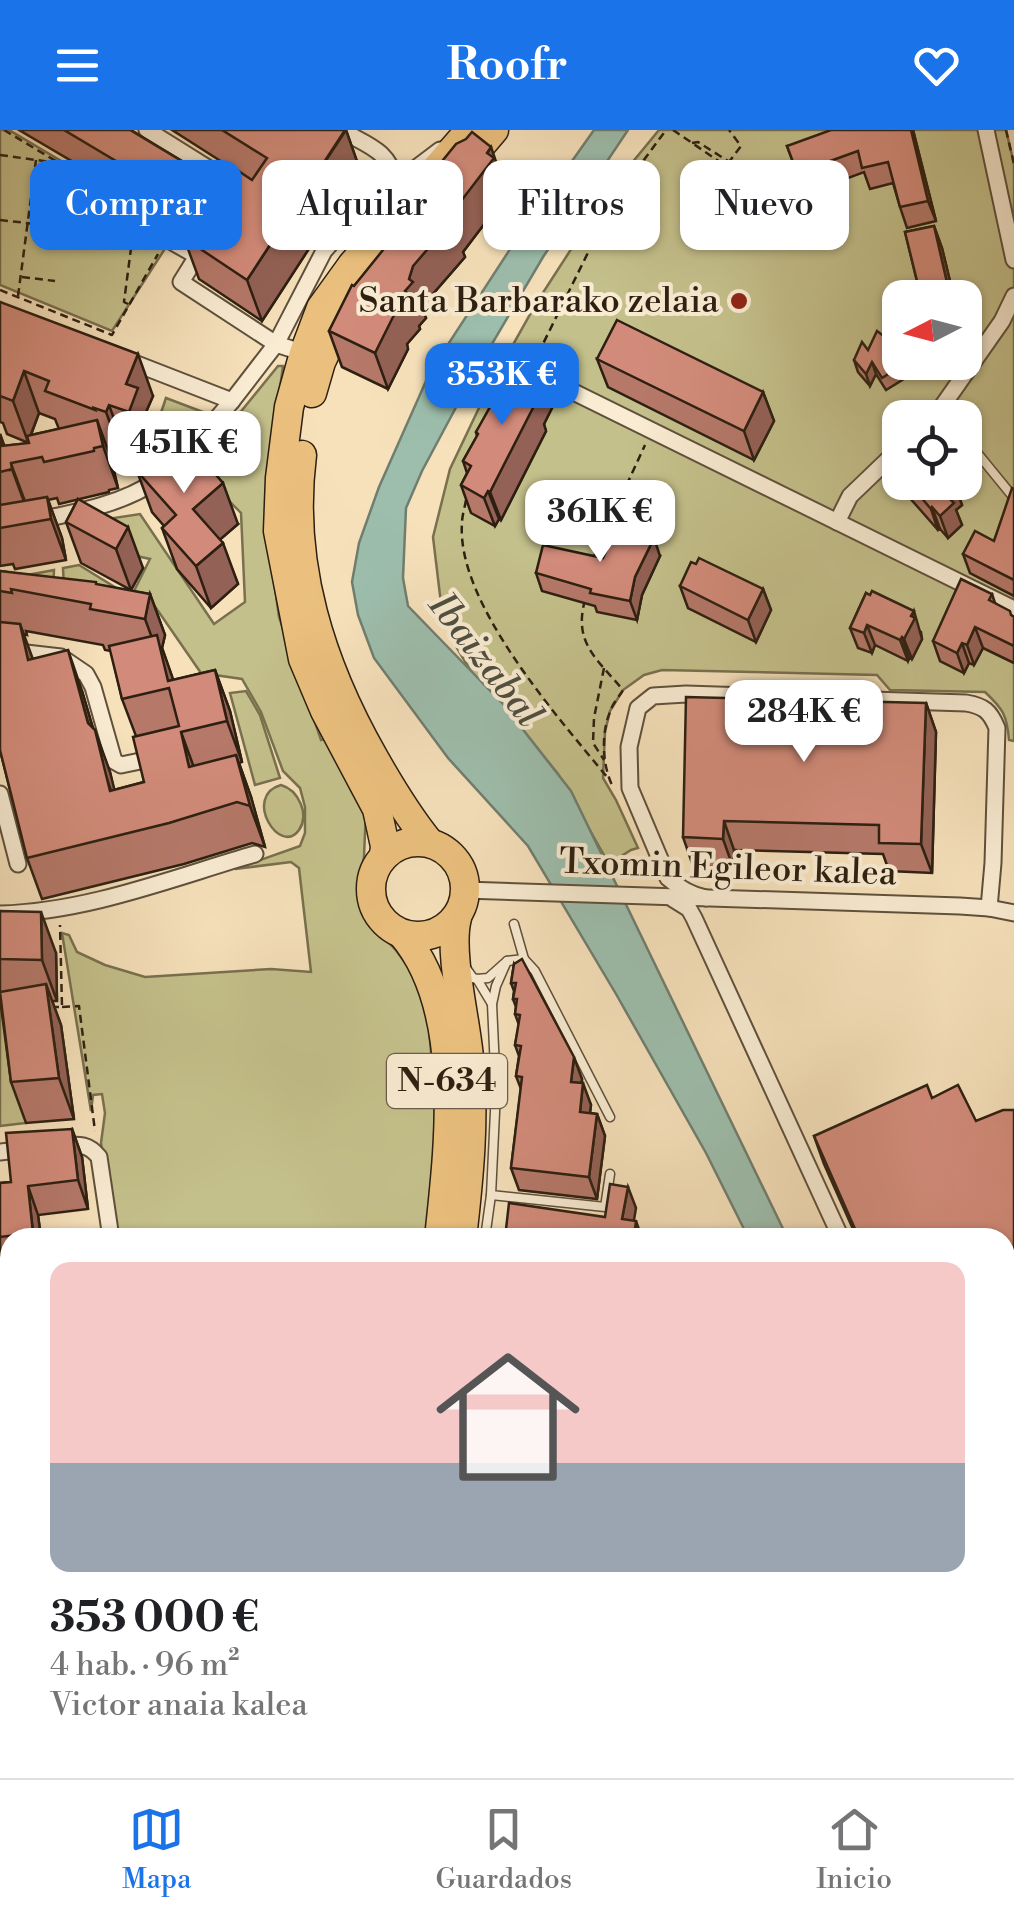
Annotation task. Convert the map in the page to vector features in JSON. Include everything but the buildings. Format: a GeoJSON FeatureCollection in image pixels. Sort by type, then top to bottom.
{"type":"FeatureCollection","features":[{"type":"Feature","properties":{"kind":"highway","name":"N-634"},"geometry":{"type":"LineString","coordinates":[[440,1228],[449,1128],[444,1040],[436,997],[426,968],[402,934],[379,916],[372,902],[375,870],[384,856],[377,809],[302,659],[278,531],[289,408],[304,352],[322,308],[352,266],[470,130]]}},
{"type":"Feature","properties":{"kind":"highway"},"geometry":{"type":"LineString","coordinates":[[429,842],[407,815],[371,752],[323,652],[307,593],[299,478],[308,410],[321,362],[340,316],[365,280],[494,130]]}},
{"type":"Feature","properties":{"kind":"highway"},"geometry":{"type":"LineString","coordinates":[[384,856],[413,841],[444,848],[464,874],[465,890]]}},
{"type":"Feature","properties":{"kind":"highway","name":"N-634"},"geometry":{"type":"LineString","coordinates":[[463,1228],[472,1096],[455,933],[465,890]]}},
{"type":"Feature","properties":{"kind":"highway"},"geometry":{"type":"LineString","coordinates":[[402,934],[432,935],[446,928],[455,933]]}},
{"type":"Feature","properties":{"kind":"street"},"geometry":{"type":"LineString","coordinates":[[147,130],[195,160]]}},
{"type":"Feature","properties":{"kind":"street"},"geometry":{"type":"LineString","coordinates":[[341,130],[388,160]]}},
{"type":"Feature","properties":{"kind":"street"},"geometry":{"type":"LineString","coordinates":[[427,160],[470,130]]}},
{"type":"Feature","properties":{"kind":"street"},"geometry":{"type":"LineString","coordinates":[[986,130],[1014,260]]}},
{"type":"Feature","properties":{"kind":"street"},"geometry":{"type":"LineString","coordinates":[[186,250],[197,256]]}},
{"type":"Feature","properties":{"kind":"street"},"geometry":{"type":"LineString","coordinates":[[201,250],[181,282],[276,344],[304,352]]}},
{"type":"Feature","properties":{"kind":"street"},"geometry":{"type":"LineString","coordinates":[[0,528],[113,503],[145,488],[178,462],[276,344],[325,250]]}},
{"type":"Feature","properties":{"kind":"street"},"geometry":{"type":"LineString","coordinates":[[949,400],[1002,321],[1014,296]]}},
{"type":"Feature","properties":{"kind":"street"},"geometry":{"type":"LineString","coordinates":[[100,350],[232,401]]}},
{"type":"Feature","properties":{"kind":"street"},"geometry":{"type":"LineString","coordinates":[[530,370],[1014,609]]}},
{"type":"Feature","properties":{"kind":"street"},"geometry":{"type":"LineString","coordinates":[[837,522],[850,496],[882,465]]}},
{"type":"Feature","properties":{"kind":"street"},"geometry":{"type":"LineString","coordinates":[[0,650],[61,657],[86,674],[93,686],[114,762],[134,764],[174,753]]}},
{"type":"Feature","properties":{"kind":"street","name":"Txomin Egileor kalea"},"geometry":{"type":"LineString","coordinates":[[699,897],[668,878],[630,788],[630,747],[638,708],[653,696],[983,706],[997,728],[989,908]]}},
{"type":"Feature","properties":{"kind":"street"},"geometry":{"type":"LineString","coordinates":[[0,794],[18,864]]}},
{"type":"Feature","properties":{"kind":"street"},"geometry":{"type":"LineString","coordinates":[[0,914],[84,904],[255,854]]}},
{"type":"Feature","properties":{"kind":"street"},"geometry":{"type":"LineString","coordinates":[[668,878],[672,887],[668,897]]}},
{"type":"Feature","properties":{"kind":"street","name":"Txomin Egileor kalea"},"geometry":{"type":"LineString","coordinates":[[465,890],[989,908],[1014,913]]}},
{"type":"Feature","properties":{"kind":"street","name":"Txomin Egileor kalea"},"geometry":{"type":"LineString","coordinates":[[668,897],[689,908],[836,1228]]}},
{"type":"Feature","properties":{"kind":"street"},"geometry":{"type":"LineString","coordinates":[[699,897],[701,934]]}},
{"type":"Feature","properties":{"kind":"street"},"geometry":{"type":"LineString","coordinates":[[0,1152],[78,1145],[92,1148],[99,1156],[110,1228]]}},
{"type":"Feature","properties":{"kind":"lane"},"geometry":{"type":"LineString","coordinates":[[982,459],[1014,498]]}},
{"type":"Feature","properties":{"kind":"lane"},"geometry":{"type":"LineString","coordinates":[[514,924],[524,959],[535,971],[610,1116]]}},
{"type":"Feature","properties":{"kind":"lane"},"geometry":{"type":"LineString","coordinates":[[455,933],[472,978],[488,978],[507,961],[524,959]]}},
{"type":"Feature","properties":{"kind":"lane"},"geometry":{"type":"LineString","coordinates":[[486,1228],[496,1091],[492,1004],[507,961]]}},
{"type":"Feature","properties":{"kind":"lane"},"geometry":{"type":"LineString","coordinates":[[477,979],[492,1004]]}},
{"type":"Feature","properties":{"kind":"lane"},"geometry":{"type":"LineString","coordinates":[[490,1195],[604,1207],[610,1174]]}},
{"type":"Feature","properties":{"kind":"path"},"geometry":{"type":"LineString","coordinates":[[4,130],[54,160]]}},
{"type":"Feature","properties":{"kind":"path"},"geometry":{"type":"LineString","coordinates":[[530,370],[614,202],[666,130]]}},
{"type":"Feature","properties":{"kind":"path"},"geometry":{"type":"LineString","coordinates":[[673,130],[723,164],[730,162],[741,146],[729,130]]}},
{"type":"Feature","properties":{"kind":"path"},"geometry":{"type":"LineString","coordinates":[[1006,130],[1014,164]]}},
{"type":"Feature","properties":{"kind":"path"},"geometry":{"type":"LineString","coordinates":[[0,155],[36,160]]}},
{"type":"Feature","properties":{"kind":"path"},"geometry":{"type":"LineString","coordinates":[[18,297],[30,208]]}},
{"type":"Feature","properties":{"kind":"path"},"geometry":{"type":"LineString","coordinates":[[0,220],[28,224]]}},
{"type":"Feature","properties":{"kind":"path"},"geometry":{"type":"LineString","coordinates":[[129,305],[124,302],[131,250]]}},
{"type":"Feature","properties":{"kind":"path"},"geometry":{"type":"LineString","coordinates":[[0,290],[112,335],[160,250]]}},
{"type":"Feature","properties":{"kind":"path"},"geometry":{"type":"LineString","coordinates":[[20,277],[55,281]]}},
{"type":"Feature","properties":{"kind":"path"},"geometry":{"type":"LineString","coordinates":[[588,565],[652,430]]}},
{"type":"Feature","properties":{"kind":"path"},"geometry":{"type":"LineString","coordinates":[[466,499],[462,524],[465,556],[480,601],[502,640],[608,778]]}},
{"type":"Feature","properties":{"kind":"path"},"geometry":{"type":"LineString","coordinates":[[588,588],[579,621],[590,650],[623,690],[610,711],[605,762],[593,742],[604,668]]}},
{"type":"Feature","properties":{"kind":"path"},"geometry":{"type":"LineString","coordinates":[[59,908],[62,1007]]}},
{"type":"Feature","properties":{"kind":"path"},"geometry":{"type":"LineString","coordinates":[[46,1007],[79,1006],[99,1156]]}},
{"type":"Feature","properties":{"kind":"shaded area"},"geometry":{"type":"Polygon","coordinates":[[[0,130],[9,130],[59,160],[30,160],[30,250],[164,250],[112,331],[0,285],[0,130]]]}},
{"type":"Feature","properties":{"kind":"shaded area"},"geometry":{"type":"Polygon","coordinates":[[[594,130],[628,130],[608,160],[573,160],[594,130]]]}},
{"type":"Feature","properties":{"kind":"shaded area"},"geometry":{"type":"Polygon","coordinates":[[[659,130],[1006,130],[1014,164],[1014,741],[1009,740],[1003,713],[985,692],[890,690],[877,675],[662,670],[644,675],[623,690],[610,711],[605,732],[603,778],[638,848],[609,864],[558,774],[470,670],[442,612],[433,537],[450,469],[487,391],[571,250],[660,250],[660,160],[634,160],[659,130]]]}},
{"type":"Feature","properties":{"kind":"shaded area"},"geometry":{"type":"Polygon","coordinates":[[[509,250],[548,250],[469,383],[406,508],[403,578],[408,606],[503,704],[571,791],[783,1228],[744,1228],[706,1153],[528,846],[448,758],[374,658],[358,615],[352,582],[359,543],[379,487],[430,372],[509,250]]]}},
{"type":"Feature","properties":{"kind":"shaded area"},"geometry":{"type":"Polygon","coordinates":[[[278,366],[283,366],[266,489],[279,617],[321,740],[329,738],[366,808],[362,904],[373,927],[418,980],[428,1018],[435,1098],[427,1228],[114,1228],[101,1143],[105,1113],[102,1094],[93,1095],[91,1111],[62,933],[69,935],[77,952],[145,977],[271,969],[311,972],[299,868],[291,862],[235,869],[300,846],[305,833],[305,807],[300,788],[283,771],[261,712],[242,679],[201,673],[154,605],[101,606],[0,580],[54,570],[53,590],[64,589],[63,568],[79,565],[131,597],[150,559],[85,545],[81,523],[140,514],[214,624],[245,602],[241,513],[196,467],[278,366]]]}},
{"type":"Feature","properties":{"kind":"shaded area"},"geometry":{"type":"Polygon","coordinates":[[[166,398],[211,415],[174,458],[148,451],[166,398]]]}},
{"type":"Feature","properties":{"kind":"shaded area"},"geometry":{"type":"Polygon","coordinates":[[[246,691],[260,715],[280,778],[255,785],[230,693],[246,691]]]}},
{"type":"Feature","properties":{"kind":"shaded area"},"geometry":{"type":"Polygon","coordinates":[[[281,785],[293,792],[303,810],[302,824],[291,836],[275,831],[265,811],[270,791],[281,785]]]}},
{"type":"Feature","properties":{"kind":"shaded area"},"geometry":{"type":"Polygon","coordinates":[[[0,999],[6,1000],[26,1123],[0,1126],[0,999]]]}},
{"type":"Feature","properties":{"kind":"place","name":"Santa Barbarako zelaia"},"geometry":{"type":"Point","coordinates":[739,301]}},
{"type":"Feature","properties":{"kind":"water label","name":"Ibaizabal"},"geometry":{"type":"Point","coordinates":[485,660]}}]}
